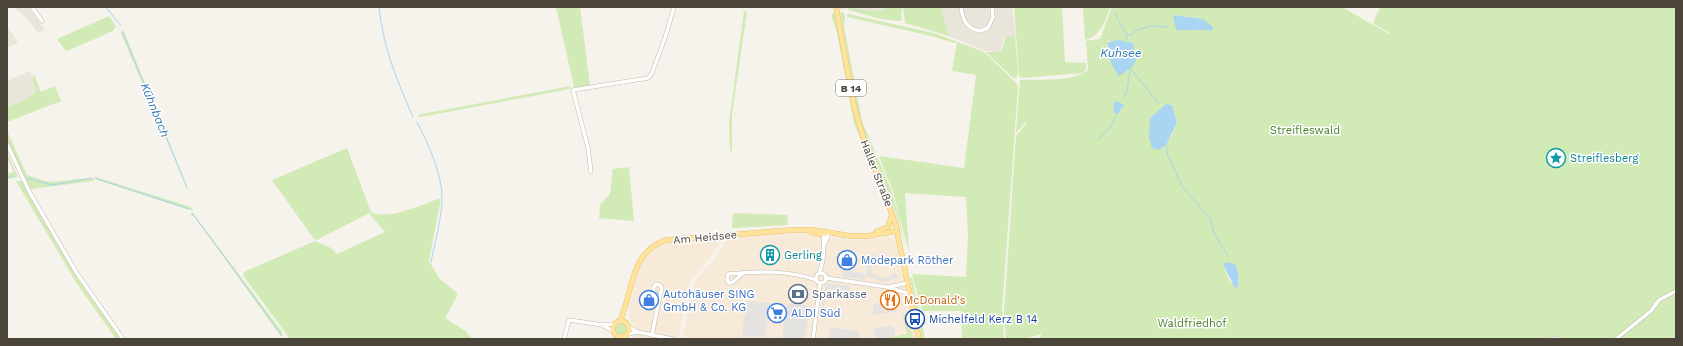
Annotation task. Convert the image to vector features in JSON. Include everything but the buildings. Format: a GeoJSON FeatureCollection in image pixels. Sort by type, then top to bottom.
{"type":"FeatureCollection","features":[{"type":"Feature","properties":{"kind":"main road","name":"Haller Straße"},"geometry":{"type":"LineString","coordinates":[[836,7],[854,106],[863,137],[898,232],[919,339]]}},
{"type":"Feature","properties":{"kind":"main road"},"geometry":{"type":"LineString","coordinates":[[851,236],[884,230],[888,226],[892,213]]}},
{"type":"Feature","properties":{"kind":"main road","name":"Am Heidsee"},"geometry":{"type":"LineString","coordinates":[[623,322],[638,264],[646,252],[662,242],[672,239],[792,230],[851,236]]}},
{"type":"Feature","properties":{"kind":"main road"},"geometry":{"type":"LineString","coordinates":[[851,236],[872,236],[898,232]]}},
{"type":"Feature","properties":{"kind":"main road"},"geometry":{"type":"LineString","coordinates":[[623,322],[629,327],[628,334],[619,338],[613,331],[615,324],[623,322]]}},
{"type":"Feature","properties":{"kind":"street"},"geometry":{"type":"LineString","coordinates":[[32,7],[42,21]]}},
{"type":"Feature","properties":{"kind":"street"},"geometry":{"type":"LineString","coordinates":[[591,172],[588,148],[573,90],[648,78],[652,73],[665,38],[674,7]]}},
{"type":"Feature","properties":{"kind":"street"},"geometry":{"type":"LineString","coordinates":[[961,7],[964,22],[969,28],[984,31],[988,28],[993,17],[992,7]]}},
{"type":"Feature","properties":{"kind":"street"},"geometry":{"type":"LineString","coordinates":[[7,144],[17,168],[76,272],[123,339]]}},
{"type":"Feature","properties":{"kind":"street"},"geometry":{"type":"LineString","coordinates":[[816,280],[822,268],[827,233]]}},
{"type":"Feature","properties":{"kind":"street"},"geometry":{"type":"LineString","coordinates":[[742,274],[786,272],[807,276],[820,283]]}},
{"type":"Feature","properties":{"kind":"street"},"geometry":{"type":"LineString","coordinates":[[807,276],[820,274],[826,278],[887,287],[910,294]]}},
{"type":"Feature","properties":{"kind":"street"},"geometry":{"type":"LineString","coordinates":[[820,283],[824,282],[826,278]]}},
{"type":"Feature","properties":{"kind":"street"},"geometry":{"type":"LineString","coordinates":[[887,287],[908,282]]}},
{"type":"Feature","properties":{"kind":"street"},"geometry":{"type":"LineString","coordinates":[[813,339],[820,283]]}},
{"type":"Feature","properties":{"kind":"street"},"geometry":{"type":"LineString","coordinates":[[1616,339],[1651,311],[1659,300],[1676,291]]}},
{"type":"Feature","properties":{"kind":"street"},"geometry":{"type":"LineString","coordinates":[[652,335],[659,300]]}},
{"type":"Feature","properties":{"kind":"street"},"geometry":{"type":"LineString","coordinates":[[564,339],[569,320],[603,325],[615,324]]}},
{"type":"Feature","properties":{"kind":"street"},"geometry":{"type":"LineString","coordinates":[[603,325],[613,331]]}},
{"type":"Feature","properties":{"kind":"street"},"geometry":{"type":"LineString","coordinates":[[629,327],[638,332],[673,339]]}},
{"type":"Feature","properties":{"kind":"street"},"geometry":{"type":"LineString","coordinates":[[628,334],[638,332]]}},
{"type":"Feature","properties":{"kind":"street"},"geometry":{"type":"LineString","coordinates":[[1551,339],[1558,339]]}},
{"type":"Feature","properties":{"kind":"shaded area"},"geometry":{"type":"Polygon","coordinates":[[[13,7],[29,7],[45,30],[38,33],[28,19],[13,7]]]}},
{"type":"Feature","properties":{"kind":"shaded area"},"geometry":{"type":"Polygon","coordinates":[[[839,7],[889,7],[881,12],[874,12],[849,8],[840,10],[839,7]]]}},
{"type":"Feature","properties":{"kind":"shaded area"},"geometry":{"type":"Polygon","coordinates":[[[941,7],[1012,7],[1016,37],[1005,36],[1000,52],[985,51],[949,36],[941,7]]]}},
{"type":"Feature","properties":{"kind":"shaded area"},"geometry":{"type":"Polygon","coordinates":[[[7,26],[18,43],[7,48],[7,26]]]}},
{"type":"Feature","properties":{"kind":"shaded area"},"geometry":{"type":"Polygon","coordinates":[[[30,71],[36,92],[22,101],[7,106],[7,81],[30,71]]]}},
{"type":"Feature","properties":{"kind":"shaded area"},"geometry":{"type":"Polygon","coordinates":[[[793,233],[856,240],[890,237],[895,240],[916,339],[682,338],[695,280],[713,261],[728,238],[793,233]]]}},
{"type":"Feature","properties":{"kind":"shaded area"},"geometry":{"type":"Polygon","coordinates":[[[724,238],[689,284],[678,339],[629,339],[635,335],[636,329],[629,317],[630,305],[637,274],[647,256],[658,247],[669,243],[724,238]]]}},
{"type":"Feature","properties":{"kind":"shaded area"},"geometry":{"type":"Polygon","coordinates":[[[869,254],[877,255],[871,262],[872,273],[881,278],[886,278],[895,273],[899,278],[883,282],[866,276],[869,254]]]}},
{"type":"Feature","properties":{"kind":"shaded area"},"geometry":{"type":"Polygon","coordinates":[[[842,270],[865,273],[865,280],[842,277],[842,270]]]}},
{"type":"Feature","properties":{"kind":"shaded area"},"geometry":{"type":"Polygon","coordinates":[[[828,283],[850,286],[849,291],[828,288],[823,312],[820,311],[825,287],[828,283]]]}},
{"type":"Feature","properties":{"kind":"shaded area"},"geometry":{"type":"Polygon","coordinates":[[[746,301],[770,303],[765,337],[742,337],[746,301]]]}},
{"type":"Feature","properties":{"kind":"shaded area"},"geometry":{"type":"Polygon","coordinates":[[[792,303],[810,306],[805,339],[782,339],[786,305],[792,303]]]}},
{"type":"Feature","properties":{"kind":"shaded area"},"geometry":{"type":"Polygon","coordinates":[[[874,303],[897,306],[896,312],[872,315],[874,303]]]}},
{"type":"Feature","properties":{"kind":"shaded area"},"geometry":{"type":"Polygon","coordinates":[[[892,326],[894,328],[895,336],[875,339],[873,328],[892,326]]]}},
{"type":"Feature","properties":{"kind":"shaded area"},"geometry":{"type":"Polygon","coordinates":[[[831,327],[859,331],[860,339],[829,339],[831,327]]]}},
{"type":"Feature","properties":{"kind":"green space"},"geometry":{"type":"Polygon","coordinates":[[[556,7],[580,7],[590,86],[575,89],[574,87],[556,7]]]}},
{"type":"Feature","properties":{"kind":"green space"},"geometry":{"type":"Polygon","coordinates":[[[889,7],[902,7],[901,21],[881,19],[848,10],[849,8],[879,11],[889,7]]]}},
{"type":"Feature","properties":{"kind":"green space"},"geometry":{"type":"Polygon","coordinates":[[[903,7],[941,7],[949,36],[905,23],[903,7]]]}},
{"type":"Feature","properties":{"kind":"green space"},"geometry":{"type":"Polygon","coordinates":[[[1014,7],[1062,7],[1065,62],[1086,63],[1086,70],[1083,73],[1021,78],[1019,76],[1014,7]]]}},
{"type":"Feature","properties":{"kind":"green space"},"geometry":{"type":"Polygon","coordinates":[[[1083,7],[1110,7],[1107,18],[1102,27],[1095,35],[1085,40],[1083,7]]]}},
{"type":"Feature","properties":{"kind":"green space"},"geometry":{"type":"Polygon","coordinates":[[[1112,7],[1342,7],[1391,35],[1373,23],[1380,7],[1676,7],[1676,339],[1033,339],[1041,337],[1041,334],[1024,339],[1006,339],[1004,312],[1016,136],[1026,124],[1026,121],[1016,133],[1020,80],[1046,80],[1066,78],[1082,74],[1088,70],[1086,41],[1100,39],[1112,7]],[[1173,15],[1211,31],[1203,19],[1173,15]],[[1108,41],[1106,49],[1110,62],[1136,62],[1133,43],[1108,41]],[[1166,104],[1150,118],[1171,137],[1177,123],[1172,105],[1166,104]],[[1224,266],[1230,282],[1239,283],[1238,269],[1224,266]]]}},
{"type":"Feature","properties":{"kind":"green space"},"geometry":{"type":"Polygon","coordinates":[[[744,11],[747,12],[732,114],[732,151],[730,151],[729,122],[744,11]]]}},
{"type":"Feature","properties":{"kind":"green space"},"geometry":{"type":"Polygon","coordinates":[[[840,12],[843,12],[845,15],[844,26],[862,121],[890,187],[899,217],[906,250],[896,213],[859,119],[840,12]]]}},
{"type":"Feature","properties":{"kind":"green space"},"geometry":{"type":"Polygon","coordinates":[[[833,13],[835,14],[856,123],[880,188],[854,123],[837,32],[831,15],[833,13]]]}},
{"type":"Feature","properties":{"kind":"green space"},"geometry":{"type":"Polygon","coordinates":[[[848,14],[934,33],[984,52],[1016,83],[1018,87],[1002,310],[1004,339],[962,339],[961,311],[922,311],[912,274],[966,277],[968,235],[966,197],[905,193],[909,252],[891,185],[879,156],[964,168],[976,75],[952,71],[957,42],[954,43],[931,36],[847,17],[848,14]]]}},
{"type":"Feature","properties":{"kind":"green space"},"geometry":{"type":"Polygon","coordinates":[[[109,16],[116,27],[113,31],[67,51],[57,39],[109,16]]]}},
{"type":"Feature","properties":{"kind":"green space"},"geometry":{"type":"Polygon","coordinates":[[[123,30],[197,210],[121,33],[123,30]]]}},
{"type":"Feature","properties":{"kind":"green space"},"geometry":{"type":"Polygon","coordinates":[[[1006,36],[1015,37],[1018,71],[1017,77],[1013,78],[986,52],[1001,52],[1006,36]]]}},
{"type":"Feature","properties":{"kind":"green space"},"geometry":{"type":"Polygon","coordinates":[[[34,75],[41,92],[55,86],[61,101],[7,122],[7,107],[22,101],[36,92],[32,77],[34,75]]]}},
{"type":"Feature","properties":{"kind":"green space"},"geometry":{"type":"Polygon","coordinates":[[[571,86],[570,89],[421,117],[417,115],[571,86]]]}},
{"type":"Feature","properties":{"kind":"green space"},"geometry":{"type":"Polygon","coordinates":[[[7,131],[27,175],[48,182],[93,178],[94,181],[31,189],[19,169],[12,153],[7,131]]]}},
{"type":"Feature","properties":{"kind":"green space"},"geometry":{"type":"Polygon","coordinates":[[[347,148],[371,212],[386,214],[406,211],[441,198],[429,261],[439,278],[458,294],[445,318],[465,331],[473,339],[290,339],[245,278],[243,273],[246,271],[315,241],[331,248],[337,254],[385,232],[369,213],[317,240],[314,239],[272,180],[347,148]]]}},
{"type":"Feature","properties":{"kind":"green space"},"geometry":{"type":"Polygon","coordinates":[[[7,153],[18,177],[7,179],[7,174],[14,172],[7,158],[7,153]]]}},
{"type":"Feature","properties":{"kind":"green space"},"geometry":{"type":"Polygon","coordinates":[[[629,167],[634,221],[599,218],[600,205],[610,194],[613,169],[629,167]]]}},
{"type":"Feature","properties":{"kind":"green space"},"geometry":{"type":"Polygon","coordinates":[[[95,177],[188,206],[193,209],[193,211],[97,180],[95,177]]]}},
{"type":"Feature","properties":{"kind":"green space"},"geometry":{"type":"Polygon","coordinates":[[[16,181],[22,181],[80,282],[121,339],[116,339],[77,284],[16,181]]]}},
{"type":"Feature","properties":{"kind":"green space"},"geometry":{"type":"Polygon","coordinates":[[[193,213],[282,332],[282,338],[194,216],[190,215],[193,213]]]}},
{"type":"Feature","properties":{"kind":"green space"},"geometry":{"type":"Polygon","coordinates":[[[733,213],[787,215],[788,225],[732,228],[733,213]]]}},
{"type":"Feature","properties":{"kind":"green space"},"geometry":{"type":"Polygon","coordinates":[[[910,278],[912,278],[925,339],[922,339],[910,278]]]}},
{"type":"Feature","properties":{"kind":"green space"},"geometry":{"type":"Polygon","coordinates":[[[903,315],[907,315],[913,339],[882,339],[907,334],[903,315]]]}},
{"type":"Feature","properties":{"kind":"green space"},"geometry":{"type":"Polygon","coordinates":[[[621,323],[625,325],[627,329],[625,333],[621,335],[617,333],[615,329],[617,325],[621,323]]]}},
{"type":"Feature","properties":{"kind":"water"},"geometry":{"type":"Polygon","coordinates":[[[1173,15],[1203,19],[1213,27],[1212,31],[1176,30],[1173,15]]]}},
{"type":"Feature","properties":{"kind":"water","name":"Kuhsee"},"geometry":{"type":"Polygon","coordinates":[[[1118,40],[1133,43],[1136,61],[1132,67],[1119,76],[1108,56],[1107,51],[1108,42],[1118,40]]]}},
{"type":"Feature","properties":{"kind":"water"},"geometry":{"type":"Polygon","coordinates":[[[1116,101],[1124,105],[1117,115],[1114,112],[1113,104],[1116,101]]]}},
{"type":"Feature","properties":{"kind":"water"},"geometry":{"type":"Polygon","coordinates":[[[1166,104],[1172,105],[1177,123],[1166,145],[1158,150],[1152,148],[1149,138],[1150,118],[1166,104]]]}},
{"type":"Feature","properties":{"kind":"water"},"geometry":{"type":"Polygon","coordinates":[[[1225,262],[1235,264],[1239,281],[1238,287],[1235,288],[1224,266],[1225,262]]]}},
{"type":"Feature","properties":{"kind":"waterway","name":"Kühnbach"},"geometry":{"type":"LineString","coordinates":[[106,7],[121,26]]}},
{"type":"Feature","properties":{"kind":"waterway"},"geometry":{"type":"LineString","coordinates":[[379,7],[387,50],[396,77],[413,117]]}},
{"type":"Feature","properties":{"kind":"waterway"},"geometry":{"type":"LineString","coordinates":[[1114,12],[1127,35],[1127,40]]}},
{"type":"Feature","properties":{"kind":"waterway"},"geometry":{"type":"LineString","coordinates":[[1127,35],[1132,35],[1135,31],[1151,26],[1168,27]]}},
{"type":"Feature","properties":{"kind":"waterway","name":"Kühnbach"},"geometry":{"type":"LineString","coordinates":[[123,32],[187,188]]}},
{"type":"Feature","properties":{"kind":"waterway"},"geometry":{"type":"LineString","coordinates":[[1124,97],[1127,91],[1130,69]]}},
{"type":"Feature","properties":{"kind":"waterway"},"geometry":{"type":"LineString","coordinates":[[1131,69],[1158,103]]}},
{"type":"Feature","properties":{"kind":"waterway"},"geometry":{"type":"LineString","coordinates":[[1097,140],[1108,130],[1117,116]]}},
{"type":"Feature","properties":{"kind":"waterway"},"geometry":{"type":"LineString","coordinates":[[417,122],[434,160],[442,191],[438,232],[431,262]]}},
{"type":"Feature","properties":{"kind":"waterway"},"geometry":{"type":"LineString","coordinates":[[1166,145],[1168,156],[1183,188],[1210,218],[1214,233],[1228,256]]}},
{"type":"Feature","properties":{"kind":"waterway"},"geometry":{"type":"LineString","coordinates":[[7,178],[13,176]]}},
{"type":"Feature","properties":{"kind":"waterway"},"geometry":{"type":"LineString","coordinates":[[27,178],[52,185],[91,178]]}},
{"type":"Feature","properties":{"kind":"waterway"},"geometry":{"type":"LineString","coordinates":[[95,178],[189,209]]}},
{"type":"Feature","properties":{"kind":"waterway"},"geometry":{"type":"LineString","coordinates":[[192,213],[282,335]]}},
{"type":"Feature","properties":{"kind":"place","name":"Streiflesberg"},"geometry":{"type":"Point","coordinates":[1556,158]}},
{"type":"Feature","properties":{"kind":"place","name":"Gerling"},"geometry":{"type":"Point","coordinates":[770,255]}},
{"type":"Feature","properties":{"kind":"place","name":"Modepark Röther"},"geometry":{"type":"Point","coordinates":[847,260]}},
{"type":"Feature","properties":{"kind":"place","name":"Sparkasse"},"geometry":{"type":"Point","coordinates":[798,294]}},
{"type":"Feature","properties":{"kind":"place","name":"Autohäuser SING GmbH & Co. KG"},"geometry":{"type":"Point","coordinates":[649,300]}},
{"type":"Feature","properties":{"kind":"place","name":"McDonald's"},"geometry":{"type":"Point","coordinates":[890,300]}},
{"type":"Feature","properties":{"kind":"place","name":"ALDI Süd"},"geometry":{"type":"Point","coordinates":[777,313]}},
{"type":"Feature","properties":{"kind":"place","name":"Michelfeld Kerz B 14"},"geometry":{"type":"Point","coordinates":[915,319]}},
{"type":"Feature","properties":{"kind":"park label","name":"Streifleswald"},"geometry":{"type":"Point","coordinates":[1305,130]}},
{"type":"Feature","properties":{"kind":"park label","name":"Waldfriedhof"},"geometry":{"type":"Point","coordinates":[1192,323]}}]}
